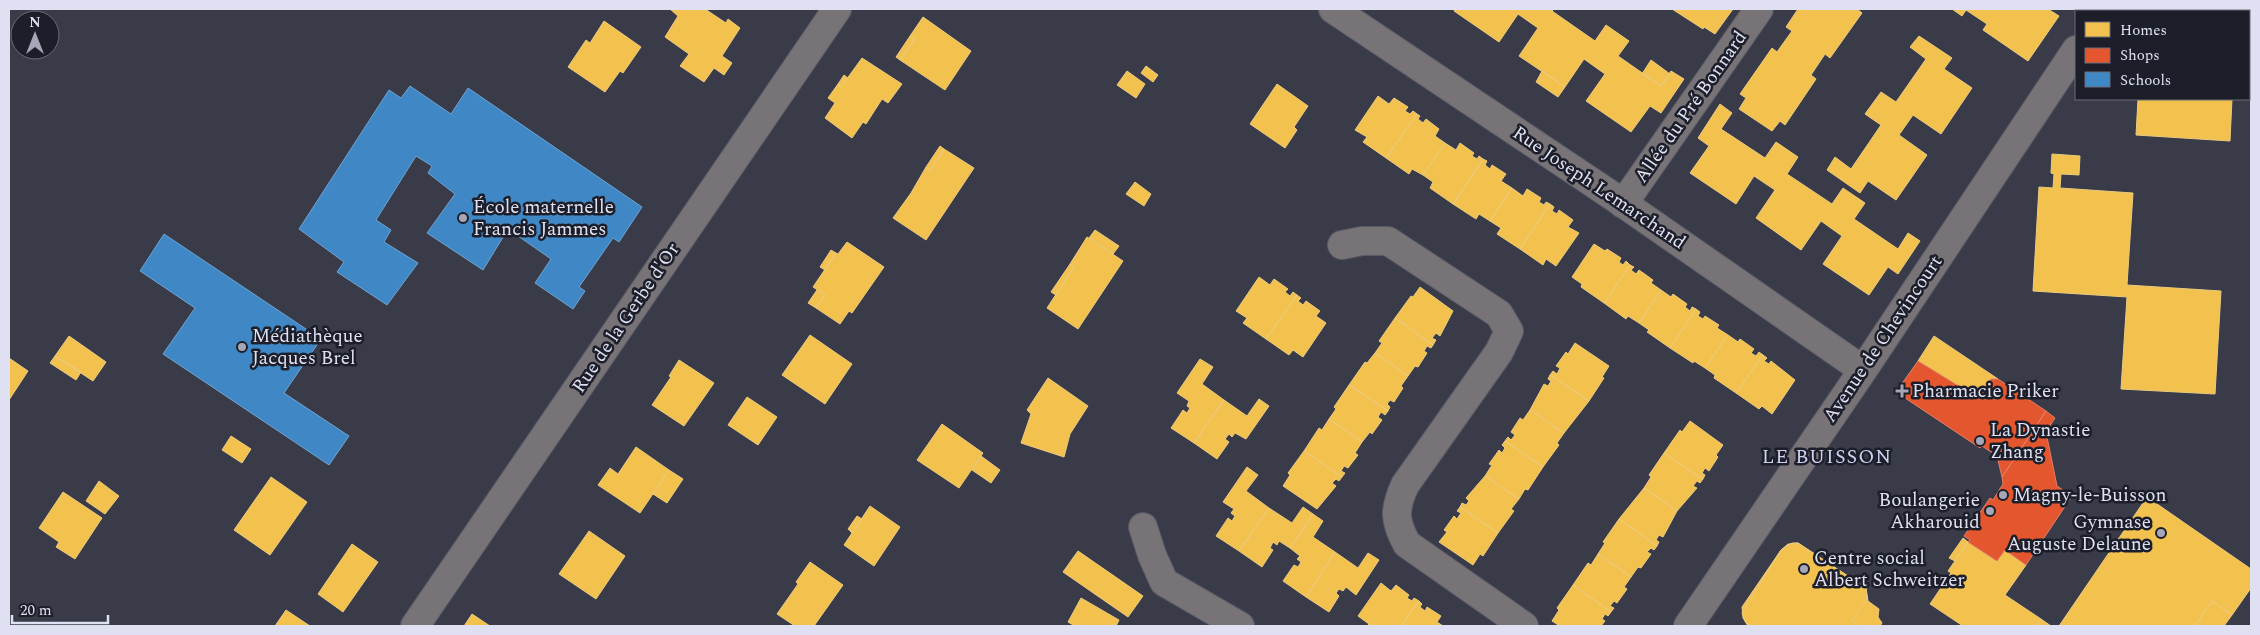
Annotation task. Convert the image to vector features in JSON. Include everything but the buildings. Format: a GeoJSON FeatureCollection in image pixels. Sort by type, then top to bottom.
{"type":"FeatureCollection","features":[{"type":"Feature","properties":{"kind":"street","name":"Rue de la Gerbe d'Or"},"geometry":{"type":"LineString","coordinates":[[415,626],[837,9]]}},
{"type":"Feature","properties":{"kind":"street","name":"Rue Joseph Lemarchand"},"geometry":{"type":"LineString","coordinates":[[1333,9],[1623,204],[1863,370]]}},
{"type":"Feature","properties":{"kind":"street","name":"Allée du Pré Bonnard"},"geometry":{"type":"LineString","coordinates":[[1623,204],[1759,9]]}},
{"type":"Feature","properties":{"kind":"street","name":"Avenue de Chevincourt"},"geometry":{"type":"LineString","coordinates":[[1688,626],[1863,370],[2075,52]]}},
{"type":"Feature","properties":{"kind":"street"},"geometry":{"type":"LineString","coordinates":[[1342,245],[1362,241],[1388,241],[1499,314],[1509,331],[1500,352],[1405,485],[1397,501],[1396,517],[1399,530],[1407,544],[1524,626]]}},
{"type":"Feature","properties":{"kind":"street"},"geometry":{"type":"LineString","coordinates":[[1143,527],[1152,555],[1164,582],[1240,626]]}},
{"type":"Feature","properties":{"kind":"place","name":"École maternelle Francis Jammes"},"geometry":{"type":"Point","coordinates":[463,218]}},
{"type":"Feature","properties":{"kind":"place","name":"Médiathèque Jacques Brel"},"geometry":{"type":"Point","coordinates":[242,347]}},
{"type":"Feature","properties":{"kind":"place","name":"Pharmacie Priker"},"geometry":{"type":"Point","coordinates":[1902,391]}},
{"type":"Feature","properties":{"kind":"place","name":"La Dynastie Zhang"},"geometry":{"type":"Point","coordinates":[1980,441]}},
{"type":"Feature","properties":{"kind":"place","name":"Magny-le-Buisson"},"geometry":{"type":"Point","coordinates":[2003,495]}},
{"type":"Feature","properties":{"kind":"place","name":"Boulangerie Akharouid"},"geometry":{"type":"Point","coordinates":[1990,511]}},
{"type":"Feature","properties":{"kind":"place","name":"Gymnase Auguste Delaune"},"geometry":{"type":"Point","coordinates":[2161,533]}},
{"type":"Feature","properties":{"kind":"place","name":"Centre social Albert Schweitzer"},"geometry":{"type":"Point","coordinates":[1804,569]}},
{"type":"Feature","properties":{"kind":"district","name":"LE BUISSON"},"geometry":{"type":"Point","coordinates":[1827,457]}}]}
